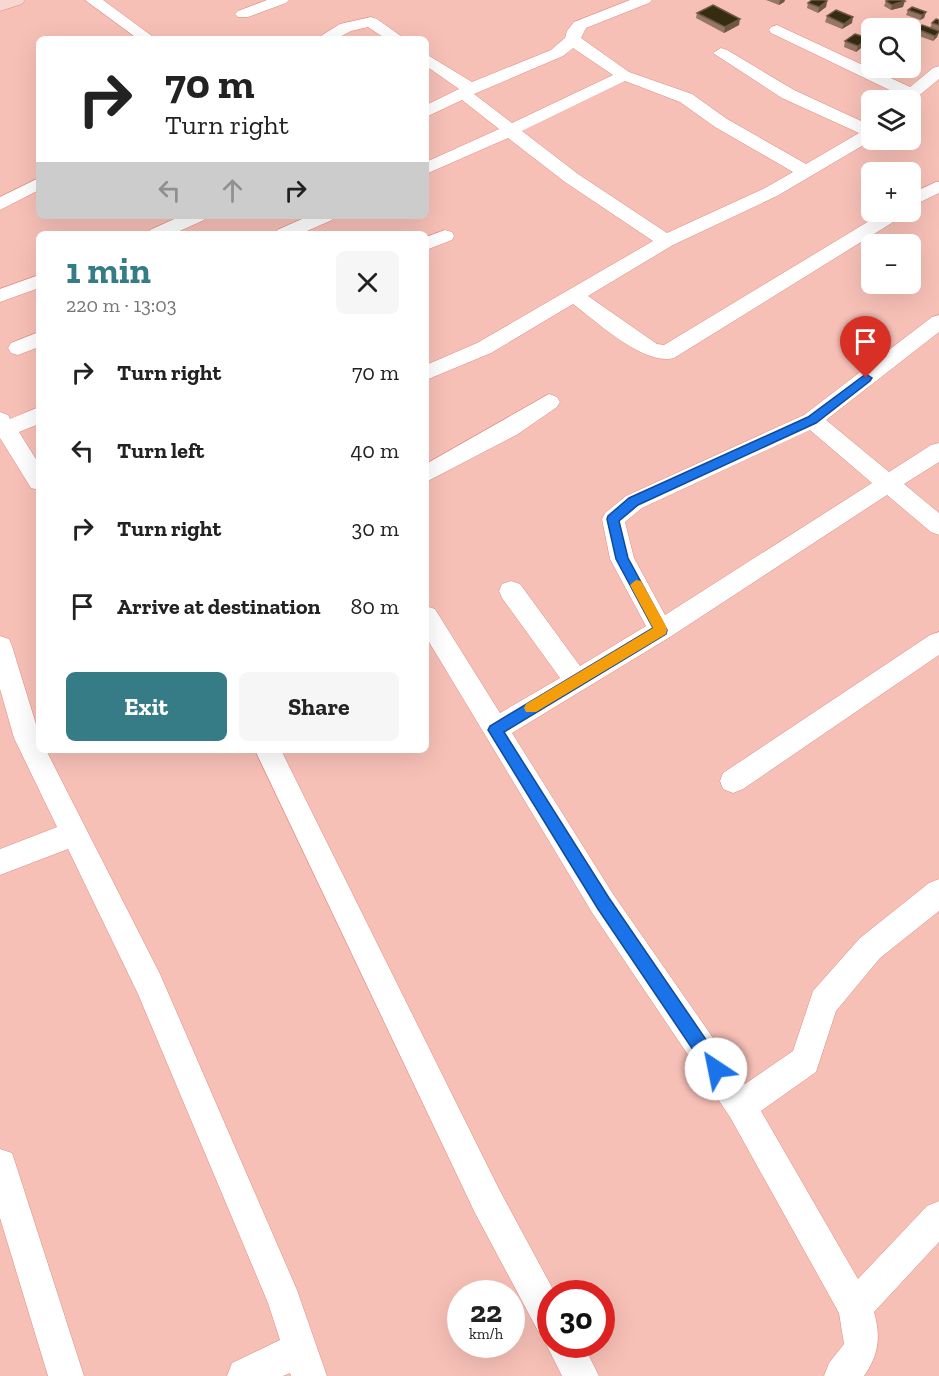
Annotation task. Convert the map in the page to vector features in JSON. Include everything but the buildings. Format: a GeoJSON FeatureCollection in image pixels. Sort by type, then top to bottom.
{"type":"FeatureCollection","features":[{"type":"Feature","properties":{"kind":"street"},"geometry":{"type":"LineString","coordinates":[[0,5],[15,0]]}},
{"type":"Feature","properties":{"kind":"street"},"geometry":{"type":"LineString","coordinates":[[93,0],[144,36]]}},
{"type":"Feature","properties":{"kind":"street"},"geometry":{"type":"LineString","coordinates":[[243,14],[281,0]]}},
{"type":"Feature","properties":{"kind":"street"},"geometry":{"type":"LineString","coordinates":[[429,110],[466,91],[557,53],[573,40],[575,31],[580,25],[615,4],[644,0]]}},
{"type":"Feature","properties":{"kind":"street"},"geometry":{"type":"LineString","coordinates":[[330,36],[346,27],[371,22],[392,36]]}},
{"type":"Feature","properties":{"kind":"street"},"geometry":{"type":"LineString","coordinates":[[777,30],[893,90]]}},
{"type":"Feature","properties":{"kind":"street"},"geometry":{"type":"LineString","coordinates":[[573,40],[623,75],[686,98],[721,123],[806,172]]}},
{"type":"Feature","properties":{"kind":"street"},"geometry":{"type":"LineString","coordinates":[[721,53],[788,94],[861,127]]}},
{"type":"Feature","properties":{"kind":"street"},"geometry":{"type":"LineString","coordinates":[[429,61],[496,117],[508,130],[603,200],[666,241]]}},
{"type":"Feature","properties":{"kind":"street"},"geometry":{"type":"LineString","coordinates":[[916,90],[939,71]]}},
{"type":"Feature","properties":{"kind":"street"},"geometry":{"type":"LineString","coordinates":[[429,168],[615,82],[623,75]]}},
{"type":"Feature","properties":{"kind":"street"},"geometry":{"type":"LineString","coordinates":[[429,372],[484,348],[666,241],[771,192],[861,140]]}},
{"type":"Feature","properties":{"kind":"street"},"geometry":{"type":"LineString","coordinates":[[0,204],[36,185]]}},
{"type":"Feature","properties":{"kind":"street"},"geometry":{"type":"LineString","coordinates":[[921,196],[936,187]]}},
{"type":"Feature","properties":{"kind":"street"},"geometry":{"type":"LineString","coordinates":[[164,231],[190,219]]}},
{"type":"Feature","properties":{"kind":"street"},"geometry":{"type":"LineString","coordinates":[[573,295],[651,350],[667,353],[880,222]]}},
{"type":"Feature","properties":{"kind":"street"},"geometry":{"type":"LineString","coordinates":[[295,231],[320,224]]}},
{"type":"Feature","properties":{"kind":"street"},"geometry":{"type":"LineString","coordinates":[[429,243],[445,236]]}},
{"type":"Feature","properties":{"kind":"street"},"geometry":{"type":"LineString","coordinates":[[2,291],[36,282]]}},
{"type":"Feature","properties":{"kind":"street"},"geometry":{"type":"LineString","coordinates":[[661,630],[622,559],[613,519],[634,502],[812,420],[939,322]]}},
{"type":"Feature","properties":{"kind":"street"},"geometry":{"type":"LineString","coordinates":[[18,348],[36,340]]}},
{"type":"Feature","properties":{"kind":"street"},"geometry":{"type":"LineString","coordinates":[[429,472],[510,428],[549,402]]}},
{"type":"Feature","properties":{"kind":"street"},"geometry":{"type":"LineString","coordinates":[[36,416],[3,425],[36,477]]}},
{"type":"Feature","properties":{"kind":"street"},"geometry":{"type":"LineString","coordinates":[[812,420],[939,526]]}},
{"type":"Feature","properties":{"kind":"street"},"geometry":{"type":"LineString","coordinates":[[495,730],[661,630],[939,451]]}},
{"type":"Feature","properties":{"kind":"street"},"geometry":{"type":"LineString","coordinates":[[511,591],[576,681]]}},
{"type":"Feature","properties":{"kind":"street"},"geometry":{"type":"LineString","coordinates":[[429,621],[603,904],[741,1106],[855,1307],[864,1337],[854,1371]]}},
{"type":"Feature","properties":{"kind":"street"},"geometry":{"type":"LineString","coordinates":[[733,781],[939,642]]}},
{"type":"Feature","properties":{"kind":"street"},"geometry":{"type":"LineString","coordinates":[[0,646],[27,738],[148,984],[285,1302],[304,1362],[245,1376]]}},
{"type":"Feature","properties":{"kind":"street"},"geometry":{"type":"LineString","coordinates":[[269,753],[487,1201],[537,1294]]}},
{"type":"Feature","properties":{"kind":"street"},"geometry":{"type":"LineString","coordinates":[[0,862],[73,834]]}},
{"type":"Feature","properties":{"kind":"street"},"geometry":{"type":"LineString","coordinates":[[741,1106],[805,1061],[824,1002],[870,948],[939,893]]}},
{"type":"Feature","properties":{"kind":"street"},"geometry":{"type":"LineString","coordinates":[[0,1165],[66,1376]]}},
{"type":"Feature","properties":{"kind":"street"},"geometry":{"type":"LineString","coordinates":[[855,1307],[939,1218]]}},
{"type":"Feature","properties":{"kind":"street"},"geometry":{"type":"LineString","coordinates":[[571,1358],[581,1376]]}},
{"type":"Feature","properties":{"kind":"slow traffic"},"geometry":{"type":"LineString","coordinates":[[531,708],[661,630],[636,585]]}},
{"type":"Feature","properties":{"kind":"route"},"geometry":{"type":"LineString","coordinates":[[716,1069],[603,904],[495,730],[661,630],[622,559],[613,519],[634,502],[812,420],[866,378]]}}]}
